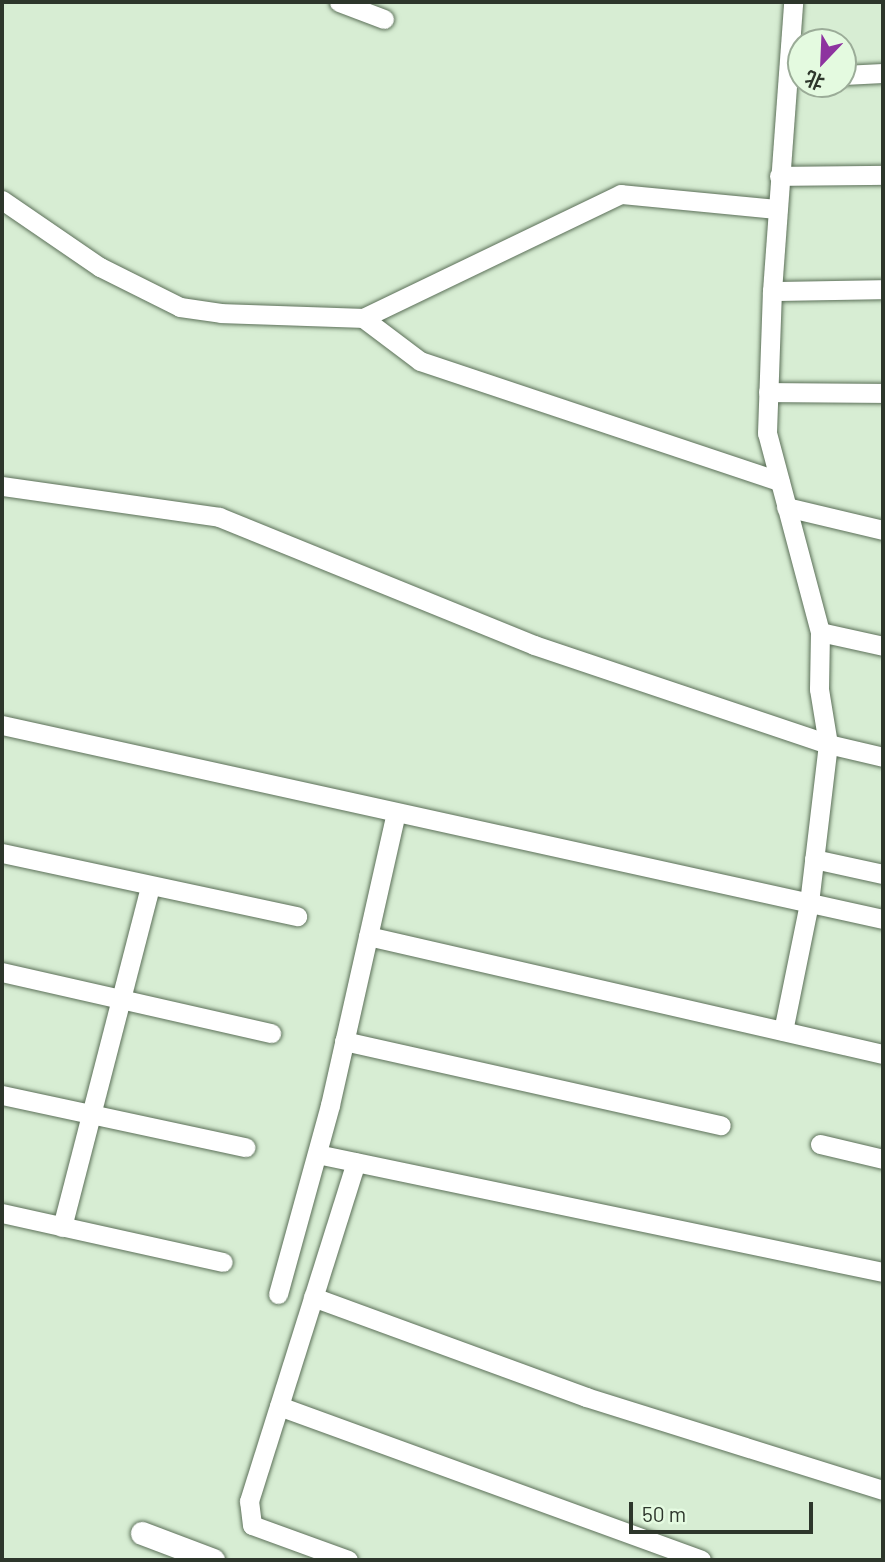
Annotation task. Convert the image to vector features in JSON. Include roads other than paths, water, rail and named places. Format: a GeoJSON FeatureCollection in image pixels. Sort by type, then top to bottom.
{"type":"FeatureCollection","features":[{"type":"Feature","properties":{"kind":"street"},"geometry":{"type":"LineString","coordinates":[[339,2],[384,19]]}},
{"type":"Feature","properties":{"kind":"street"},"geometry":{"type":"LineString","coordinates":[[793,2],[793,28]]}},
{"type":"Feature","properties":{"kind":"street"},"geometry":{"type":"LineString","coordinates":[[857,74],[883,73]]}},
{"type":"Feature","properties":{"kind":"street"},"geometry":{"type":"LineString","coordinates":[[783,1031],[809,903],[828,744],[819,689],[820,632],[767,433],[779,176],[791,98]]}},
{"type":"Feature","properties":{"kind":"street"},"geometry":{"type":"LineString","coordinates":[[779,176],[883,175]]}},
{"type":"Feature","properties":{"kind":"street"},"geometry":{"type":"LineString","coordinates":[[2,200],[100,267],[180,307],[221,313],[363,318],[621,194],[777,209]]}},
{"type":"Feature","properties":{"kind":"street"},"geometry":{"type":"LineString","coordinates":[[772,291],[883,289]]}},
{"type":"Feature","properties":{"kind":"street"},"geometry":{"type":"LineString","coordinates":[[363,318],[420,361],[779,481]]}},
{"type":"Feature","properties":{"kind":"street"},"geometry":{"type":"LineString","coordinates":[[768,392],[883,393]]}},
{"type":"Feature","properties":{"kind":"street"},"geometry":{"type":"LineString","coordinates":[[2,486],[219,517],[534,645],[828,744],[883,757]]}},
{"type":"Feature","properties":{"kind":"street"},"geometry":{"type":"LineString","coordinates":[[786,507],[883,530]]}},
{"type":"Feature","properties":{"kind":"street"},"geometry":{"type":"LineString","coordinates":[[820,632],[883,646]]}},
{"type":"Feature","properties":{"kind":"street"},"geometry":{"type":"LineString","coordinates":[[2,725],[883,919]]}},
{"type":"Feature","properties":{"kind":"street"},"geometry":{"type":"LineString","coordinates":[[278,1294],[317,1154],[396,813]]}},
{"type":"Feature","properties":{"kind":"street"},"geometry":{"type":"LineString","coordinates":[[2,853],[150,887],[296,916]]}},
{"type":"Feature","properties":{"kind":"street"},"geometry":{"type":"LineString","coordinates":[[814,859],[883,874]]}},
{"type":"Feature","properties":{"kind":"street"},"geometry":{"type":"LineString","coordinates":[[62,1227],[150,887]]}},
{"type":"Feature","properties":{"kind":"street"},"geometry":{"type":"LineString","coordinates":[[369,936],[883,1054]]}},
{"type":"Feature","properties":{"kind":"street"},"geometry":{"type":"LineString","coordinates":[[2,972],[271,1034]]}},
{"type":"Feature","properties":{"kind":"street"},"geometry":{"type":"LineString","coordinates":[[344,1041],[721,1125]]}},
{"type":"Feature","properties":{"kind":"street"},"geometry":{"type":"LineString","coordinates":[[2,1095],[90,1117],[245,1147]]}},
{"type":"Feature","properties":{"kind":"street"},"geometry":{"type":"LineString","coordinates":[[820,1144],[883,1158]]}},
{"type":"Feature","properties":{"kind":"street"},"geometry":{"type":"LineString","coordinates":[[317,1154],[883,1272]]}},
{"type":"Feature","properties":{"kind":"street"},"geometry":{"type":"LineString","coordinates":[[348,1560],[252,1525],[249,1501],[356,1162]]}},
{"type":"Feature","properties":{"kind":"street"},"geometry":{"type":"LineString","coordinates":[[2,1213],[223,1262]]}},
{"type":"Feature","properties":{"kind":"street"},"geometry":{"type":"LineString","coordinates":[[313,1297],[586,1396],[883,1490]]}},
{"type":"Feature","properties":{"kind":"street"},"geometry":{"type":"LineString","coordinates":[[279,1406],[701,1560]]}},
{"type":"Feature","properties":{"kind":"street"},"geometry":{"type":"LineString","coordinates":[[142,1533],[213,1560]]}}]}
